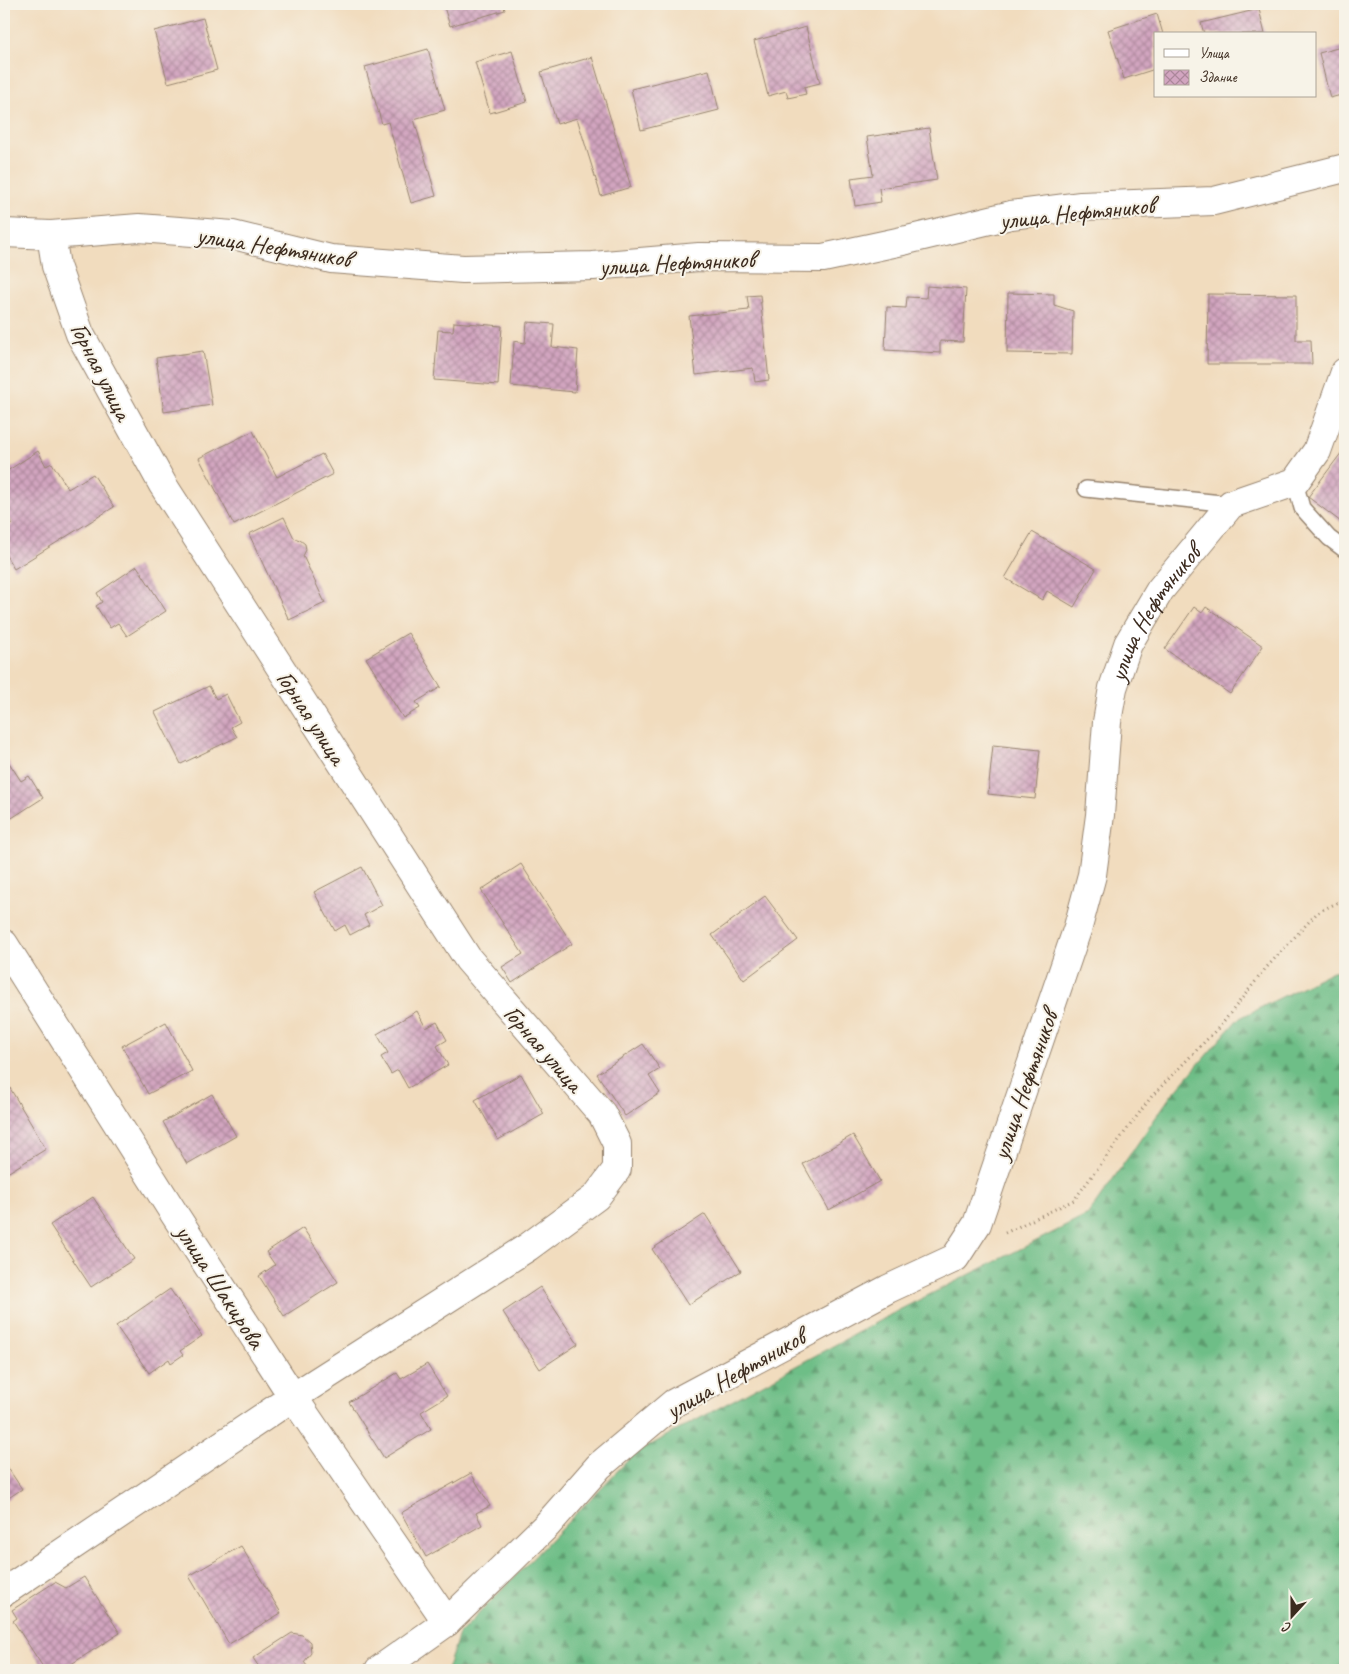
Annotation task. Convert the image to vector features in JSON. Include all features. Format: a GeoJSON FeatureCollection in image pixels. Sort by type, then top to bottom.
{"type":"FeatureCollection","features":[{"type":"Feature","properties":{"kind":"street","name":"улица Нефтяников"},"geometry":{"type":"LineString","coordinates":[[4,233],[51,235],[139,228],[234,235],[331,259],[463,269],[593,266],[698,257],[823,258],[1011,215],[1080,206],[1214,201],[1345,168]]}},
{"type":"Feature","properties":{"kind":"street","name":"Горная улица"},"geometry":{"type":"LineString","coordinates":[[51,235],[56,266],[80,334],[163,485],[468,960],[602,1114],[617,1144],[617,1169],[596,1197],[528,1247],[293,1396]]}},
{"type":"Feature","properties":{"kind":"street"},"geometry":{"type":"LineString","coordinates":[[1231,504],[1294,482],[1317,451],[1345,372]]}},
{"type":"Feature","properties":{"kind":"street","name":"улица Нефтяников"},"geometry":{"type":"LineString","coordinates":[[379,1670],[447,1622],[547,1525],[599,1466],[674,1403],[888,1289],[955,1258],[977,1224],[1078,927],[1092,875],[1100,815],[1107,722],[1113,688],[1128,644],[1160,590],[1231,504]]}},
{"type":"Feature","properties":{"kind":"street","name":"улица Шакирова"},"geometry":{"type":"LineString","coordinates":[[4,944],[170,1207],[293,1396],[447,1622]]}},
{"type":"Feature","properties":{"kind":"street"},"geometry":{"type":"LineString","coordinates":[[4,1592],[293,1396]]}},
{"type":"Feature","properties":{"kind":"lane"},"geometry":{"type":"LineString","coordinates":[[1294,482],[1302,508],[1329,538],[1345,550]]}},
{"type":"Feature","properties":{"kind":"lane"},"geometry":{"type":"LineString","coordinates":[[1086,489],[1231,504]]}},
{"type":"Feature","properties":{"kind":"path"},"geometry":{"type":"LineString","coordinates":[[997,1237],[1074,1200],[1152,1096],[1221,1025],[1266,968],[1318,912],[1345,900]]}},
{"type":"Feature","properties":{"kind":"green space"},"geometry":{"type":"Polygon","coordinates":[[[1345,970],[1345,1670],[447,1670],[459,1634],[634,1454],[901,1309],[1088,1215],[1170,1097],[1238,1019],[1333,971],[1345,970]]]}},
{"type":"Feature","properties":{"kind":"building"},"geometry":{"type":"Polygon","coordinates":[[[443,4],[503,4],[505,10],[450,26],[443,4]]]}},
{"type":"Feature","properties":{"kind":"building"},"geometry":{"type":"Polygon","coordinates":[[[1259,9],[1265,32],[1203,32],[1201,23],[1259,9]]]}},
{"type":"Feature","properties":{"kind":"building"},"geometry":{"type":"Polygon","coordinates":[[[1157,14],[1162,32],[1154,32],[1154,69],[1124,79],[1108,30],[1157,14]]]}},
{"type":"Feature","properties":{"kind":"building"},"geometry":{"type":"Polygon","coordinates":[[[203,18],[217,70],[168,83],[154,31],[203,18]]]}},
{"type":"Feature","properties":{"kind":"building"},"geometry":{"type":"Polygon","coordinates":[[[806,27],[820,83],[804,87],[806,94],[788,98],[786,91],[768,96],[754,41],[806,27]]]}},
{"type":"Feature","properties":{"kind":"building"},"geometry":{"type":"Polygon","coordinates":[[[1345,46],[1345,94],[1330,98],[1319,53],[1345,46]]]}},
{"type":"Feature","properties":{"kind":"building"},"geometry":{"type":"Polygon","coordinates":[[[428,49],[445,110],[414,119],[436,196],[411,203],[388,122],[382,124],[365,67],[428,49]]]}},
{"type":"Feature","properties":{"kind":"building"},"geometry":{"type":"Polygon","coordinates":[[[512,51],[527,102],[490,113],[475,62],[512,51]]]}},
{"type":"Feature","properties":{"kind":"building"},"geometry":{"type":"Polygon","coordinates":[[[592,57],[631,187],[601,196],[577,118],[557,124],[541,72],[592,57]]]}},
{"type":"Feature","properties":{"kind":"building"},"geometry":{"type":"Polygon","coordinates":[[[709,70],[719,110],[641,130],[631,89],[709,70]]]}},
{"type":"Feature","properties":{"kind":"building"},"geometry":{"type":"Polygon","coordinates":[[[929,128],[937,180],[879,188],[881,202],[855,206],[851,178],[873,175],[867,137],[929,128]]]}},
{"type":"Feature","properties":{"kind":"building"},"geometry":{"type":"Polygon","coordinates":[[[927,286],[966,289],[963,342],[940,341],[940,353],[885,350],[887,307],[906,308],[907,297],[926,298],[927,286]]]}},
{"type":"Feature","properties":{"kind":"building"},"geometry":{"type":"Polygon","coordinates":[[[1008,293],[1054,294],[1054,305],[1073,311],[1072,354],[1007,353],[1008,293]]]}},
{"type":"Feature","properties":{"kind":"building"},"geometry":{"type":"Polygon","coordinates":[[[1208,294],[1296,295],[1296,340],[1311,340],[1312,364],[1207,364],[1208,294]]]}},
{"type":"Feature","properties":{"kind":"building"},"geometry":{"type":"Polygon","coordinates":[[[760,295],[769,380],[755,382],[753,368],[696,375],[689,316],[749,310],[747,296],[760,295]]]}},
{"type":"Feature","properties":{"kind":"building"},"geometry":{"type":"Polygon","coordinates":[[[454,322],[502,326],[498,385],[434,380],[438,330],[453,331],[454,322]]]}},
{"type":"Feature","properties":{"kind":"building"},"geometry":{"type":"Polygon","coordinates":[[[527,322],[554,324],[552,347],[578,350],[575,392],[511,386],[514,341],[525,343],[527,322]]]}},
{"type":"Feature","properties":{"kind":"building"},"geometry":{"type":"Polygon","coordinates":[[[203,351],[212,405],[164,412],[156,358],[203,351]]]}},
{"type":"Feature","properties":{"kind":"building"},"geometry":{"type":"Polygon","coordinates":[[[253,431],[277,477],[322,454],[333,474],[234,525],[199,458],[253,431]]]}},
{"type":"Feature","properties":{"kind":"building"},"geometry":{"type":"Polygon","coordinates":[[[1345,448],[1345,525],[1308,497],[1345,448]]]}},
{"type":"Feature","properties":{"kind":"building"},"geometry":{"type":"Polygon","coordinates":[[[38,451],[46,466],[52,463],[68,489],[93,474],[114,507],[14,569],[4,552],[4,529],[12,524],[4,511],[4,473],[38,451]]]}},
{"type":"Feature","properties":{"kind":"building"},"geometry":{"type":"Polygon","coordinates":[[[284,517],[294,538],[305,544],[306,550],[303,556],[325,603],[289,620],[249,534],[284,517]]]}},
{"type":"Feature","properties":{"kind":"building"},"geometry":{"type":"Polygon","coordinates":[[[1032,532],[1096,569],[1074,607],[1047,591],[1042,600],[1005,578],[1032,532]]]}},
{"type":"Feature","properties":{"kind":"building"},"geometry":{"type":"Polygon","coordinates":[[[137,566],[166,611],[127,636],[118,623],[110,628],[96,606],[102,602],[97,593],[137,566]]]}},
{"type":"Feature","properties":{"kind":"building"},"geometry":{"type":"Polygon","coordinates":[[[1194,607],[1202,613],[1206,607],[1263,646],[1230,694],[1165,649],[1194,607]]]}},
{"type":"Feature","properties":{"kind":"building"},"geometry":{"type":"Polygon","coordinates":[[[408,633],[441,687],[416,702],[420,708],[403,718],[366,658],[408,633]]]}},
{"type":"Feature","properties":{"kind":"building"},"geometry":{"type":"Polygon","coordinates":[[[209,686],[216,699],[226,694],[240,722],[231,727],[237,737],[181,764],[155,712],[209,686]]]}},
{"type":"Feature","properties":{"kind":"building"},"geometry":{"type":"Polygon","coordinates":[[[993,745],[1040,750],[1035,799],[988,794],[993,745]]]}},
{"type":"Feature","properties":{"kind":"building"},"geometry":{"type":"Polygon","coordinates":[[[4,755],[21,781],[29,776],[43,798],[4,823],[4,755]]]}},
{"type":"Feature","properties":{"kind":"building"},"geometry":{"type":"Polygon","coordinates":[[[521,864],[572,944],[512,983],[502,967],[523,954],[481,890],[521,864]]]}},
{"type":"Feature","properties":{"kind":"building"},"geometry":{"type":"Polygon","coordinates":[[[362,867],[382,905],[364,915],[369,925],[350,935],[345,925],[335,931],[314,892],[362,867]]]}},
{"type":"Feature","properties":{"kind":"building"},"geometry":{"type":"Polygon","coordinates":[[[765,896],[798,940],[744,980],[712,935],[765,896]]]}},
{"type":"Feature","properties":{"kind":"building"},"geometry":{"type":"Polygon","coordinates":[[[417,1011],[426,1028],[437,1022],[447,1040],[437,1046],[448,1065],[408,1088],[398,1070],[391,1074],[381,1057],[388,1053],[377,1034],[417,1011]]]}},
{"type":"Feature","properties":{"kind":"building"},"geometry":{"type":"Polygon","coordinates":[[[166,1022],[192,1071],[148,1094],[122,1046],[166,1022]]]}},
{"type":"Feature","properties":{"kind":"building"},"geometry":{"type":"Polygon","coordinates":[[[643,1044],[660,1069],[649,1076],[660,1093],[625,1116],[597,1074],[643,1044]]]}},
{"type":"Feature","properties":{"kind":"building"},"geometry":{"type":"Polygon","coordinates":[[[521,1074],[544,1114],[498,1140],[475,1100],[521,1074]]]}},
{"type":"Feature","properties":{"kind":"building"},"geometry":{"type":"Polygon","coordinates":[[[4,1078],[46,1149],[4,1175],[4,1078]]]}},
{"type":"Feature","properties":{"kind":"building"},"geometry":{"type":"Polygon","coordinates":[[[212,1094],[236,1136],[187,1164],[163,1122],[212,1094]]]}},
{"type":"Feature","properties":{"kind":"building"},"geometry":{"type":"Polygon","coordinates":[[[853,1135],[880,1181],[829,1210],[803,1164],[853,1135]]]}},
{"type":"Feature","properties":{"kind":"building"},"geometry":{"type":"Polygon","coordinates":[[[93,1197],[134,1259],[91,1287],[50,1225],[93,1197]]]}},
{"type":"Feature","properties":{"kind":"building"},"geometry":{"type":"Polygon","coordinates":[[[705,1214],[741,1271],[688,1305],[652,1249],[705,1214]]]}},
{"type":"Feature","properties":{"kind":"building"},"geometry":{"type":"Polygon","coordinates":[[[303,1228],[338,1282],[284,1316],[259,1276],[275,1265],[266,1252],[303,1228]]]}},
{"type":"Feature","properties":{"kind":"building"},"geometry":{"type":"Polygon","coordinates":[[[540,1287],[578,1344],[540,1369],[503,1312],[540,1287]]]}},
{"type":"Feature","properties":{"kind":"building"},"geometry":{"type":"Polygon","coordinates":[[[170,1289],[202,1336],[180,1351],[183,1355],[171,1363],[169,1359],[149,1373],[116,1326],[170,1289]]]}},
{"type":"Feature","properties":{"kind":"building"},"geometry":{"type":"Polygon","coordinates":[[[427,1364],[447,1396],[421,1412],[431,1429],[384,1458],[349,1402],[397,1373],[401,1379],[427,1364]]]}},
{"type":"Feature","properties":{"kind":"building"},"geometry":{"type":"Polygon","coordinates":[[[4,1462],[22,1489],[4,1501],[4,1462]]]}},
{"type":"Feature","properties":{"kind":"building"},"geometry":{"type":"Polygon","coordinates":[[[471,1473],[490,1506],[476,1513],[482,1525],[426,1557],[401,1513],[471,1473]]]}},
{"type":"Feature","properties":{"kind":"building"},"geometry":{"type":"Polygon","coordinates":[[[241,1546],[281,1613],[229,1644],[189,1576],[241,1546]]]}},
{"type":"Feature","properties":{"kind":"building"},"geometry":{"type":"Polygon","coordinates":[[[84,1577],[120,1633],[62,1670],[45,1670],[13,1621],[17,1618],[12,1610],[55,1582],[66,1588],[84,1577]]]}},
{"type":"Feature","properties":{"kind":"building"},"geometry":{"type":"Polygon","coordinates":[[[292,1633],[302,1635],[310,1642],[311,1653],[304,1662],[310,1670],[261,1670],[253,1658],[292,1633]]]}}]}
